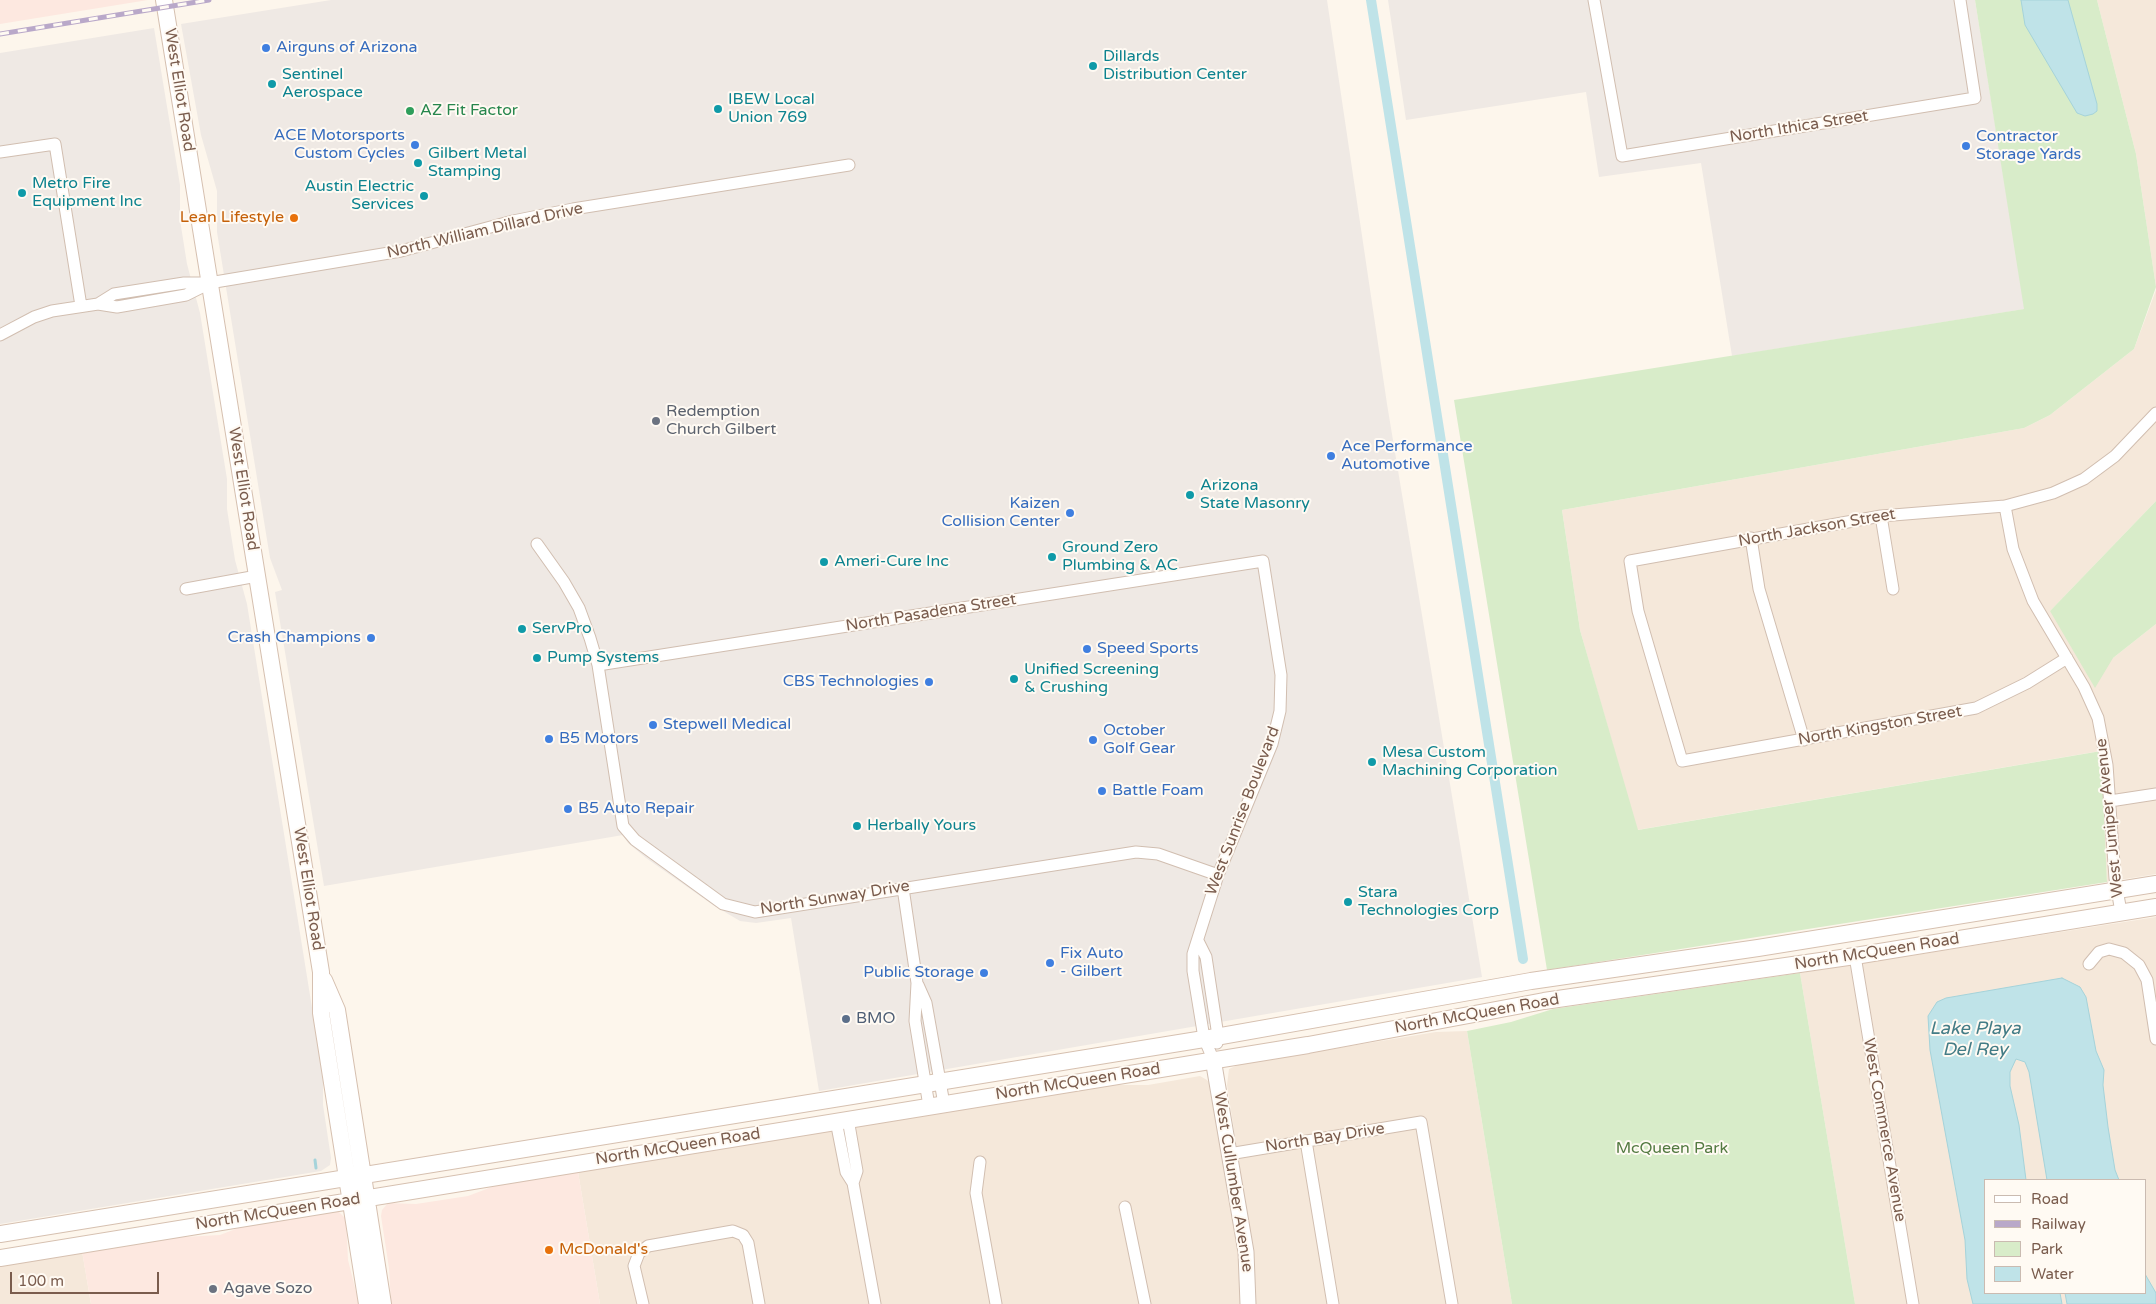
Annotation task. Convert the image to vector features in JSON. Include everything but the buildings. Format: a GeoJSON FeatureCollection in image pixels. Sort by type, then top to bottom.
{"type":"FeatureCollection","features":[{"type":"Feature","properties":{"kind":"main road","name":"West Elliot Road"},"geometry":{"type":"LineString","coordinates":[[165,4],[321,972],[337,1010],[354,1176],[383,1304]]}},
{"type":"Feature","properties":{"kind":"main road","name":"North McQueen Road"},"geometry":{"type":"LineString","coordinates":[[0,1234],[933,1083],[1532,981],[1758,948],[2156,884]]}},
{"type":"Feature","properties":{"kind":"main road","name":"North McQueen Road"},"geometry":{"type":"LineString","coordinates":[[0,1258],[937,1105],[1535,1003],[1855,956],[2156,907]]}},
{"type":"Feature","properties":{"kind":"main road"},"geometry":{"type":"LineString","coordinates":[[1758,948],[1762,970]]}},
{"type":"Feature","properties":{"kind":"main road"},"geometry":{"type":"LineString","coordinates":[[1532,981],[1535,1003]]}},
{"type":"Feature","properties":{"kind":"main road"},"geometry":{"type":"LineString","coordinates":[[648,1129],[651,1151]]}},
{"type":"Feature","properties":{"kind":"main road","name":"West Elliot Road"},"geometry":{"type":"LineString","coordinates":[[358,1199],[368,1304]]}},
{"type":"Feature","properties":{"kind":"main road"},"geometry":{"type":"LineString","coordinates":[[92,1219],[101,1241]]}},
{"type":"Feature","properties":{"kind":"street","name":"North Ithica Street"},"geometry":{"type":"LineString","coordinates":[[1594,0],[1622,156],[1975,98],[1960,0]]}},
{"type":"Feature","properties":{"kind":"street"},"geometry":{"type":"LineString","coordinates":[[0,152],[55,144],[81,306]]}},
{"type":"Feature","properties":{"kind":"street","name":"North William Dillard Drive"},"geometry":{"type":"LineString","coordinates":[[0,335],[34,317],[52,311],[98,304],[117,307],[186,295],[210,283],[401,251],[513,220],[849,164]]}},
{"type":"Feature","properties":{"kind":"street","name":"North Jackson Street"},"geometry":{"type":"LineString","coordinates":[[1682,761],[1638,612],[1630,561],[1881,516],[2005,506],[2053,493],[2084,479],[2115,456],[2156,413]]}},
{"type":"Feature","properties":{"kind":"street","name":"West Juniper Avenue"},"geometry":{"type":"LineString","coordinates":[[2005,506],[2013,549],[2034,601],[2084,686],[2098,718],[2107,765],[2121,912]]}},
{"type":"Feature","properties":{"kind":"street"},"geometry":{"type":"LineString","coordinates":[[1881,516],[1893,589]]}},
{"type":"Feature","properties":{"kind":"street"},"geometry":{"type":"LineString","coordinates":[[1751,538],[1759,589],[1804,740]]}},
{"type":"Feature","properties":{"kind":"street","name":"North Sunway Drive"},"geometry":{"type":"LineString","coordinates":[[537,544],[564,582],[579,608],[598,666],[623,826],[635,840],[723,904],[755,912],[1136,852],[1158,854],[1218,875]]}},
{"type":"Feature","properties":{"kind":"street","name":"North Pasadena Street"},"geometry":{"type":"LineString","coordinates":[[598,666],[1264,561]]}},
{"type":"Feature","properties":{"kind":"street","name":"West Sunrise Boulevard"},"geometry":{"type":"LineString","coordinates":[[1213,1059],[1206,956],[1198,941],[1218,875],[1272,744],[1280,711],[1282,675],[1264,561]]}},
{"type":"Feature","properties":{"kind":"street"},"geometry":{"type":"LineString","coordinates":[[186,589],[257,576]]}},
{"type":"Feature","properties":{"kind":"street","name":"North Kingston Street"},"geometry":{"type":"LineString","coordinates":[[1682,761],[1976,708],[2027,684],[2067,658]]}},
{"type":"Feature","properties":{"kind":"street"},"geometry":{"type":"LineString","coordinates":[[2110,802],[2156,794]]}},
{"type":"Feature","properties":{"kind":"street"},"geometry":{"type":"LineString","coordinates":[[903,888],[917,984],[926,1003],[933,1083],[937,1105]]}},
{"type":"Feature","properties":{"kind":"street"},"geometry":{"type":"LineString","coordinates":[[2089,964],[2099,952],[2109,949],[2124,953],[2139,965],[2147,980],[2156,1039]]}},
{"type":"Feature","properties":{"kind":"street","name":"West Commerce Avenue"},"geometry":{"type":"LineString","coordinates":[[1855,956],[1913,1304]]}},
{"type":"Feature","properties":{"kind":"street","name":"West Cullumber Avenue"},"geometry":{"type":"LineString","coordinates":[[1213,1059],[1246,1252],[1248,1304]]}},
{"type":"Feature","properties":{"kind":"street"},"geometry":{"type":"LineString","coordinates":[[933,1083],[937,1105]]}},
{"type":"Feature","properties":{"kind":"street"},"geometry":{"type":"LineString","coordinates":[[842,1120],[850,1163],[846,1172],[853,1183],[875,1304]]}},
{"type":"Feature","properties":{"kind":"street","name":"North Bay Drive"},"geometry":{"type":"LineString","coordinates":[[1229,1154],[1421,1122],[1452,1304]]}},
{"type":"Feature","properties":{"kind":"street"},"geometry":{"type":"LineString","coordinates":[[1306,1141],[1333,1304]]}},
{"type":"Feature","properties":{"kind":"street"},"geometry":{"type":"LineString","coordinates":[[980,1162],[976,1193],[996,1304]]}},
{"type":"Feature","properties":{"kind":"street"},"geometry":{"type":"LineString","coordinates":[[1126,1207],[1145,1304]]}},
{"type":"Feature","properties":{"kind":"street"},"geometry":{"type":"LineString","coordinates":[[643,1304],[634,1266],[639,1253],[648,1246],[732,1231],[743,1235],[748,1243],[760,1304]]}},
{"type":"Feature","properties":{"kind":"shaded area"},"geometry":{"type":"Polygon","coordinates":[[[0,0],[148,0],[0,24],[0,0]]]}},
{"type":"Feature","properties":{"kind":"shaded area"},"geometry":{"type":"Polygon","coordinates":[[[331,0],[1327,0],[1387,404],[1482,977],[819,1091],[791,918],[756,923],[740,921],[713,905],[646,858],[628,843],[623,835],[324,886],[275,592],[282,590],[270,558],[217,232],[217,191],[201,135],[181,24],[331,0]]]}},
{"type":"Feature","properties":{"kind":"shaded area"},"geometry":{"type":"Polygon","coordinates":[[[1388,0],[1975,0],[2025,309],[1732,356],[1701,163],[1599,177],[1586,92],[1406,120],[1388,0]]]}},
{"type":"Feature","properties":{"kind":"shaded area"},"geometry":{"type":"Polygon","coordinates":[[[2097,0],[2156,0],[2156,287],[2136,154],[2097,0]]]}},
{"type":"Feature","properties":{"kind":"shaded area"},"geometry":{"type":"Polygon","coordinates":[[[154,28],[180,185],[180,220],[187,264],[200,313],[227,479],[227,509],[235,560],[247,604],[323,1076],[323,1105],[331,1158],[330,1165],[321,1171],[0,1224],[0,53],[154,28]]]}},
{"type":"Feature","properties":{"kind":"shaded area"},"geometry":{"type":"Polygon","coordinates":[[[2156,290],[2156,501],[2050,611],[2113,658],[2156,624],[2156,874],[2107,882],[2100,751],[1637,830],[1580,630],[1562,510],[2024,428],[2050,415],[2134,349],[2156,290]]]}},
{"type":"Feature","properties":{"kind":"shaded area"},"geometry":{"type":"Polygon","coordinates":[[[2156,917],[2156,1304],[1855,1304],[1800,973],[2156,917]]]}},
{"type":"Feature","properties":{"kind":"shaded area"},"geometry":{"type":"Polygon","coordinates":[[[1467,1031],[1512,1304],[1256,1304],[1254,1260],[1227,1085],[1229,1069],[1240,1064],[1436,1032],[1467,1031]]]}},
{"type":"Feature","properties":{"kind":"shaded area"},"geometry":{"type":"Polygon","coordinates":[[[1200,1076],[1207,1080],[1212,1087],[1240,1259],[1242,1304],[600,1304],[578,1172],[1113,1085],[1148,1085],[1200,1076]]]}},
{"type":"Feature","properties":{"kind":"shaded area"},"geometry":{"type":"Polygon","coordinates":[[[578,1172],[600,1304],[391,1304],[389,1268],[381,1216],[382,1210],[388,1203],[416,1204],[468,1196],[497,1185],[578,1172]]]}},
{"type":"Feature","properties":{"kind":"shaded area"},"geometry":{"type":"Polygon","coordinates":[[[338,1211],[346,1219],[348,1260],[359,1304],[91,1304],[82,1251],[166,1238],[220,1235],[246,1225],[338,1211]]]}},
{"type":"Feature","properties":{"kind":"shaded area"},"geometry":{"type":"Polygon","coordinates":[[[82,1251],[91,1304],[0,1304],[0,1265],[82,1251]]]}},
{"type":"Feature","properties":{"kind":"green space"},"geometry":{"type":"Polygon","coordinates":[[[1975,0],[2097,0],[2136,154],[2156,287],[2134,349],[2050,415],[2024,428],[1562,510],[1580,630],[1638,830],[2101,751],[2107,882],[1547,970],[1454,400],[2024,309],[1975,0]]]}},
{"type":"Feature","properties":{"kind":"green space"},"geometry":{"type":"Polygon","coordinates":[[[2156,501],[2156,624],[2113,658],[2095,688],[2050,611],[2156,501]]]}},
{"type":"Feature","properties":{"kind":"green space","name":"McQueen Park"},"geometry":{"type":"Polygon","coordinates":[[[1800,973],[1855,1304],[1512,1304],[1467,1031],[1511,1022],[1553,1009],[1800,973]]]}},
{"type":"Feature","properties":{"kind":"water"},"geometry":{"type":"Polygon","coordinates":[[[2021,0],[2068,0],[2097,104],[2097,111],[2093,114],[2085,116],[2077,113],[2025,25],[2021,0]]]}},
{"type":"Feature","properties":{"kind":"water","name":"Lake Playa Del Rey"},"geometry":{"type":"Polygon","coordinates":[[[2062,978],[2080,987],[2086,997],[2096,1051],[2104,1070],[2103,1085],[2108,1127],[2115,1170],[2119,1179],[2047,1179],[2029,1072],[2025,1062],[2016,1059],[2010,1072],[2010,1086],[2019,1125],[2026,1179],[1984,1179],[1984,1294],[2060,1294],[2062,1304],[1973,1304],[1967,1279],[1965,1240],[1930,1050],[1928,1016],[1937,1002],[1946,998],[2062,978]]]}},
{"type":"Feature","properties":{"kind":"water"},"geometry":{"type":"Polygon","coordinates":[[[2146,1276],[2156,1293],[2156,1304],[2067,1304],[2065,1294],[2146,1294],[2146,1276]]]}},
{"type":"Feature","properties":{"kind":"waterway"},"geometry":{"type":"LineString","coordinates":[[1371,0],[1523,959]]}},
{"type":"Feature","properties":{"kind":"waterway"},"geometry":{"type":"LineString","coordinates":[[315,1160],[316,1168]]}},
{"type":"Feature","properties":{"kind":"railway"},"geometry":{"type":"LineString","coordinates":[[0,34],[209,0]]}},
{"type":"Feature","properties":{"kind":"place","name":"Airguns of Arizona"},"geometry":{"type":"Point","coordinates":[266,48]}},
{"type":"Feature","properties":{"kind":"place","name":"Dillards Distribution Center"},"geometry":{"type":"Point","coordinates":[1093,66]}},
{"type":"Feature","properties":{"kind":"place","name":"Sentinel Aerospace"},"geometry":{"type":"Point","coordinates":[272,84]}},
{"type":"Feature","properties":{"kind":"place","name":"IBEW Local Union 769"},"geometry":{"type":"Point","coordinates":[718,109]}},
{"type":"Feature","properties":{"kind":"place","name":"AZ Fit Factor"},"geometry":{"type":"Point","coordinates":[410,111]}},
{"type":"Feature","properties":{"kind":"place","name":"ACE Motorsports Custom Cycles"},"geometry":{"type":"Point","coordinates":[415,145]}},
{"type":"Feature","properties":{"kind":"place","name":"Contractor Storage Yards"},"geometry":{"type":"Point","coordinates":[1966,146]}},
{"type":"Feature","properties":{"kind":"place","name":"Gilbert Metal Stamping"},"geometry":{"type":"Point","coordinates":[418,163]}},
{"type":"Feature","properties":{"kind":"place","name":"Metro Fire Equipment Inc"},"geometry":{"type":"Point","coordinates":[22,193]}},
{"type":"Feature","properties":{"kind":"place","name":"Austin Electric Services"},"geometry":{"type":"Point","coordinates":[424,196]}},
{"type":"Feature","properties":{"kind":"place","name":"Lean Lifestyle"},"geometry":{"type":"Point","coordinates":[294,218]}},
{"type":"Feature","properties":{"kind":"place","name":"Redemption Church Gilbert"},"geometry":{"type":"Point","coordinates":[656,421]}},
{"type":"Feature","properties":{"kind":"place","name":"Ace Performance Automotive"},"geometry":{"type":"Point","coordinates":[1331,456]}},
{"type":"Feature","properties":{"kind":"place","name":"Arizona State Masonry"},"geometry":{"type":"Point","coordinates":[1190,495]}},
{"type":"Feature","properties":{"kind":"place","name":"Kaizen Collision Center"},"geometry":{"type":"Point","coordinates":[1070,513]}},
{"type":"Feature","properties":{"kind":"place","name":"Ground Zero Plumbing & AC"},"geometry":{"type":"Point","coordinates":[1052,557]}},
{"type":"Feature","properties":{"kind":"place","name":"Ameri-Cure Inc"},"geometry":{"type":"Point","coordinates":[824,562]}},
{"type":"Feature","properties":{"kind":"place","name":"ServPro"},"geometry":{"type":"Point","coordinates":[522,629]}},
{"type":"Feature","properties":{"kind":"place","name":"Crash Champions"},"geometry":{"type":"Point","coordinates":[371,638]}},
{"type":"Feature","properties":{"kind":"place","name":"Speed Sports"},"geometry":{"type":"Point","coordinates":[1087,649]}},
{"type":"Feature","properties":{"kind":"place","name":"Pump Systems"},"geometry":{"type":"Point","coordinates":[537,658]}},
{"type":"Feature","properties":{"kind":"place","name":"Unified Screening & Crushing"},"geometry":{"type":"Point","coordinates":[1014,679]}},
{"type":"Feature","properties":{"kind":"place","name":"CBS Technologies"},"geometry":{"type":"Point","coordinates":[929,682]}},
{"type":"Feature","properties":{"kind":"place","name":"Stepwell Medical"},"geometry":{"type":"Point","coordinates":[653,725]}},
{"type":"Feature","properties":{"kind":"place","name":"B5 Motors"},"geometry":{"type":"Point","coordinates":[549,739]}},
{"type":"Feature","properties":{"kind":"place","name":"October Golf Gear"},"geometry":{"type":"Point","coordinates":[1093,740]}},
{"type":"Feature","properties":{"kind":"place","name":"Mesa Custom Machining Corporation"},"geometry":{"type":"Point","coordinates":[1372,762]}},
{"type":"Feature","properties":{"kind":"place","name":"Battle Foam"},"geometry":{"type":"Point","coordinates":[1102,791]}},
{"type":"Feature","properties":{"kind":"place","name":"B5 Auto Repair"},"geometry":{"type":"Point","coordinates":[568,809]}},
{"type":"Feature","properties":{"kind":"place","name":"Herbally Yours"},"geometry":{"type":"Point","coordinates":[857,826]}},
{"type":"Feature","properties":{"kind":"place","name":"Stara Technologies Corp"},"geometry":{"type":"Point","coordinates":[1348,902]}},
{"type":"Feature","properties":{"kind":"place","name":"Fix Auto - Gilbert"},"geometry":{"type":"Point","coordinates":[1050,963]}},
{"type":"Feature","properties":{"kind":"place","name":"Public Storage"},"geometry":{"type":"Point","coordinates":[984,973]}},
{"type":"Feature","properties":{"kind":"place","name":"BMO"},"geometry":{"type":"Point","coordinates":[846,1019]}},
{"type":"Feature","properties":{"kind":"place","name":"McDonald's"},"geometry":{"type":"Point","coordinates":[549,1250]}},
{"type":"Feature","properties":{"kind":"place","name":"Agave Sozo"},"geometry":{"type":"Point","coordinates":[213,1289]}}]}
